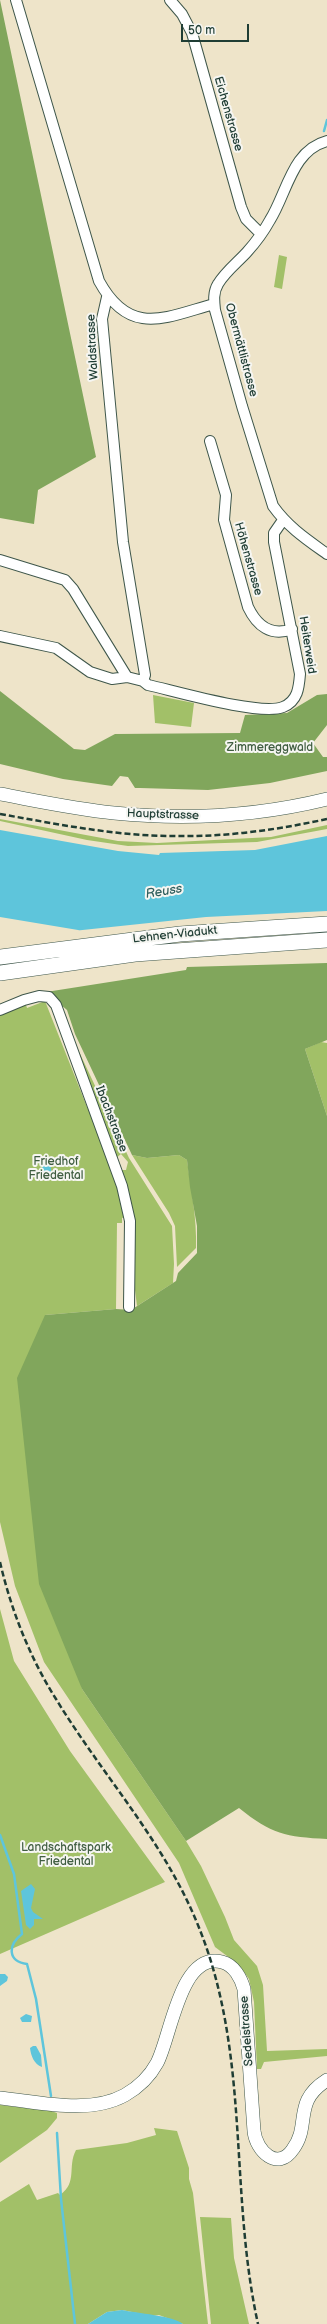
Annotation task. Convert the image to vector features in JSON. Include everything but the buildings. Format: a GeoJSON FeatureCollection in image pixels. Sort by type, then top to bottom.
{"type":"FeatureCollection","features":[{"type":"Feature","properties":{"kind":"highway","name":"Lehnen-Viadukt"},"geometry":{"type":"LineString","coordinates":[[0,957],[180,934],[327,924]]}},
{"type":"Feature","properties":{"kind":"highway"},"geometry":{"type":"LineString","coordinates":[[0,973],[135,954],[327,940]]}},
{"type":"Feature","properties":{"kind":"main road","name":"Hauptstrasse"},"geometry":{"type":"LineString","coordinates":[[0,794],[84,809],[158,816],[244,813],[327,799]]}},
{"type":"Feature","properties":{"kind":"main road","name":"Sedelstrasse"},"geometry":{"type":"LineString","coordinates":[[0,2098],[87,2106],[112,2101],[130,2092],[145,2080],[159,2058],[189,1976],[202,1964],[215,1961],[225,1963],[234,1969],[244,1989],[254,2131],[256,2142],[263,2153],[271,2157],[279,2158],[286,2156],[293,2150],[298,2140],[305,2104],[316,2088],[327,2080]]}},
{"type":"Feature","properties":{"kind":"street"},"geometry":{"type":"LineString","coordinates":[[16,0],[99,282],[107,297],[122,309],[146,319],[165,319],[214,304]]}},
{"type":"Feature","properties":{"kind":"street","name":"Eichenstrasse"},"geometry":{"type":"LineString","coordinates":[[170,0],[182,14],[192,33],[241,207],[246,219],[261,234]]}},
{"type":"Feature","properties":{"kind":"street","name":"Obermättlistrasse"},"geometry":{"type":"LineString","coordinates":[[327,141],[316,145],[297,162],[282,200],[261,234],[221,280],[214,295],[214,304],[242,406],[273,506],[283,520],[294,531],[327,554]]}},
{"type":"Feature","properties":{"kind":"street","name":"Waldstrasse"},"geometry":{"type":"LineString","coordinates":[[107,297],[102,319],[114,449],[123,542],[145,675],[143,681]]}},
{"type":"Feature","properties":{"kind":"street","name":"Höhenstrasse"},"geometry":{"type":"LineString","coordinates":[[210,441],[226,495],[224,520],[248,607],[252,615],[265,629],[274,633],[292,629]]}},
{"type":"Feature","properties":{"kind":"street","name":"Heiterweid"},"geometry":{"type":"LineString","coordinates":[[0,636],[56,648],[90,672],[112,679],[127,676],[143,681],[148,685],[255,708],[274,709],[284,707],[294,699],[299,687],[300,674],[274,542],[274,533],[283,520]]}},
{"type":"Feature","properties":{"kind":"street"},"geometry":{"type":"LineString","coordinates":[[0,560],[65,580],[73,589],[127,676]]}},
{"type":"Feature","properties":{"kind":"street","name":"Ibachstrasse"},"geometry":{"type":"LineString","coordinates":[[0,1010],[39,996],[49,997],[56,1005],[122,1186],[130,1221],[129,1307]]}},
{"type":"Feature","properties":{"kind":"green space"},"geometry":{"type":"Polygon","coordinates":[[[0,0],[96,457],[38,490],[34,524],[0,518],[0,0]]]}},
{"type":"Feature","properties":{"kind":"green space"},"geometry":{"type":"Polygon","coordinates":[[[279,255],[287,257],[282,289],[274,287],[279,255]]]}},
{"type":"Feature","properties":{"kind":"green space","name":"Zimmereggwald"},"geometry":{"type":"Polygon","coordinates":[[[0,691],[74,749],[85,750],[115,734],[240,733],[245,715],[287,713],[317,695],[327,694],[327,725],[313,743],[323,757],[327,757],[327,771],[270,783],[208,790],[135,788],[128,777],[120,776],[112,786],[63,779],[0,764],[0,691]]]}},
{"type":"Feature","properties":{"kind":"green space"},"geometry":{"type":"Polygon","coordinates":[[[153,695],[194,703],[191,727],[155,723],[153,695]]]}},
{"type":"Feature","properties":{"kind":"green space"},"geometry":{"type":"Polygon","coordinates":[[[0,819],[118,841],[157,843],[271,837],[327,825],[327,829],[257,842],[128,846],[87,840],[0,821],[0,819]]]}},
{"type":"Feature","properties":{"kind":"green space"},"geometry":{"type":"Polygon","coordinates":[[[327,963],[327,1040],[305,1049],[327,1116],[327,1839],[300,1837],[270,1829],[260,1824],[239,1808],[186,1841],[82,1689],[39,1584],[17,1378],[45,1315],[116,1309],[131,1310],[176,1281],[178,1273],[197,1253],[197,1226],[187,1160],[179,1155],[147,1158],[132,1155],[75,1034],[67,1010],[46,992],[186,970],[187,967],[327,963]]]}},
{"type":"Feature","properties":{"kind":"green space","name":"Friedhof Friedental"},"geometry":{"type":"Polygon","coordinates":[[[45,1001],[87,1107],[100,1131],[126,1217],[122,1218],[122,1223],[117,1223],[116,1309],[45,1315],[82,1689],[186,1841],[201,1866],[234,1940],[257,1966],[263,1985],[267,2051],[327,2049],[327,2056],[264,2062],[261,2069],[257,2069],[254,2002],[249,1979],[231,1959],[215,1947],[179,1863],[44,1662],[15,1586],[0,1522],[0,1014],[26,1005],[27,1008],[45,1001]]]}},
{"type":"Feature","properties":{"kind":"green space"},"geometry":{"type":"Polygon","coordinates":[[[74,1041],[129,1158],[172,1226],[174,1264],[173,1283],[137,1306],[120,1170],[126,1170],[128,1162],[121,1154],[116,1158],[74,1041]]]}},
{"type":"Feature","properties":{"kind":"green space"},"geometry":{"type":"Polygon","coordinates":[[[321,1042],[327,1043],[327,1116],[305,1049],[321,1042]]]}},
{"type":"Feature","properties":{"kind":"green space"},"geometry":{"type":"Polygon","coordinates":[[[132,1155],[147,1158],[179,1155],[187,1160],[195,1215],[196,1248],[177,1267],[175,1226],[169,1213],[132,1155]]]}},
{"type":"Feature","properties":{"kind":"green space","name":"Landschaftspark Friedental"},"geometry":{"type":"Polygon","coordinates":[[[0,1609],[14,1661],[70,1751],[165,1882],[0,1954],[0,1609]]]}},
{"type":"Feature","properties":{"kind":"green space"},"geometry":{"type":"Polygon","coordinates":[[[0,2105],[51,2111],[57,2113],[57,2118],[47,2130],[0,2163],[0,2105]]]}},
{"type":"Feature","properties":{"kind":"green space"},"geometry":{"type":"Polygon","coordinates":[[[154,2128],[177,2131],[189,2168],[189,2179],[193,2193],[208,2324],[183,2324],[159,2315],[152,2316],[122,2310],[107,2312],[88,2324],[0,2324],[0,2202],[29,2184],[37,2200],[58,2193],[60,2195],[69,2185],[71,2180],[73,2156],[76,2150],[127,2143],[156,2135],[154,2128]]]}},
{"type":"Feature","properties":{"kind":"green space"},"geometry":{"type":"Polygon","coordinates":[[[200,2217],[231,2218],[234,2258],[249,2324],[211,2324],[200,2217]]]}},
{"type":"Feature","properties":{"kind":"water","name":"Reuss"},"geometry":{"type":"Polygon","coordinates":[[[0,830],[118,851],[159,855],[160,853],[255,850],[327,836],[327,942],[110,949],[78,930],[0,917],[0,830]]]}},
{"type":"Feature","properties":{"kind":"water"},"geometry":{"type":"Polygon","coordinates":[[[50,1159],[52,1179],[44,1180],[41,1160],[50,1159]]]}},
{"type":"Feature","properties":{"kind":"water"},"geometry":{"type":"Polygon","coordinates":[[[31,1884],[35,1889],[31,1908],[33,1912],[43,1919],[34,1919],[34,1925],[30,1929],[26,1925],[21,1891],[31,1884]]]}},
{"type":"Feature","properties":{"kind":"water"},"geometry":{"type":"Polygon","coordinates":[[[0,1974],[5,1974],[8,1977],[7,1981],[0,1986],[0,1974]]]}},
{"type":"Feature","properties":{"kind":"water"},"geometry":{"type":"Polygon","coordinates":[[[26,2014],[32,2016],[31,2022],[22,2022],[20,2018],[26,2014]]]}},
{"type":"Feature","properties":{"kind":"water"},"geometry":{"type":"Polygon","coordinates":[[[36,2046],[41,2055],[42,2067],[35,2062],[32,2057],[30,2048],[36,2046]]]}},
{"type":"Feature","properties":{"kind":"water"},"geometry":{"type":"Polygon","coordinates":[[[122,2310],[172,2319],[183,2324],[88,2324],[107,2312],[122,2310]]]}},
{"type":"Feature","properties":{"kind":"pier"},"geometry":{"type":"Polygon","coordinates":[[[327,911],[327,944],[109,951],[73,931],[206,917],[327,911]]]}},
{"type":"Feature","properties":{"kind":"waterway"},"geometry":{"type":"LineString","coordinates":[[324,131],[327,120]]}},
{"type":"Feature","properties":{"kind":"waterway"},"geometry":{"type":"LineString","coordinates":[[0,1835],[14,1874],[22,1934],[14,1943],[12,1952],[16,1960],[27,1964],[36,1999],[51,2096]]}},
{"type":"Feature","properties":{"kind":"waterway"},"geometry":{"type":"LineString","coordinates":[[57,2133],[61,2199],[75,2324]]}},
{"type":"Feature","properties":{"kind":"railway"},"geometry":{"type":"LineString","coordinates":[[0,814],[108,832],[174,836],[251,832],[327,819]]}},
{"type":"Feature","properties":{"kind":"railway"},"geometry":{"type":"LineString","coordinates":[[0,1562],[4,1580],[22,1633],[38,1667],[73,1726],[130,1806],[165,1860],[195,1918],[213,1968],[225,2018],[232,2069],[249,2273],[258,2324]]}}]}
